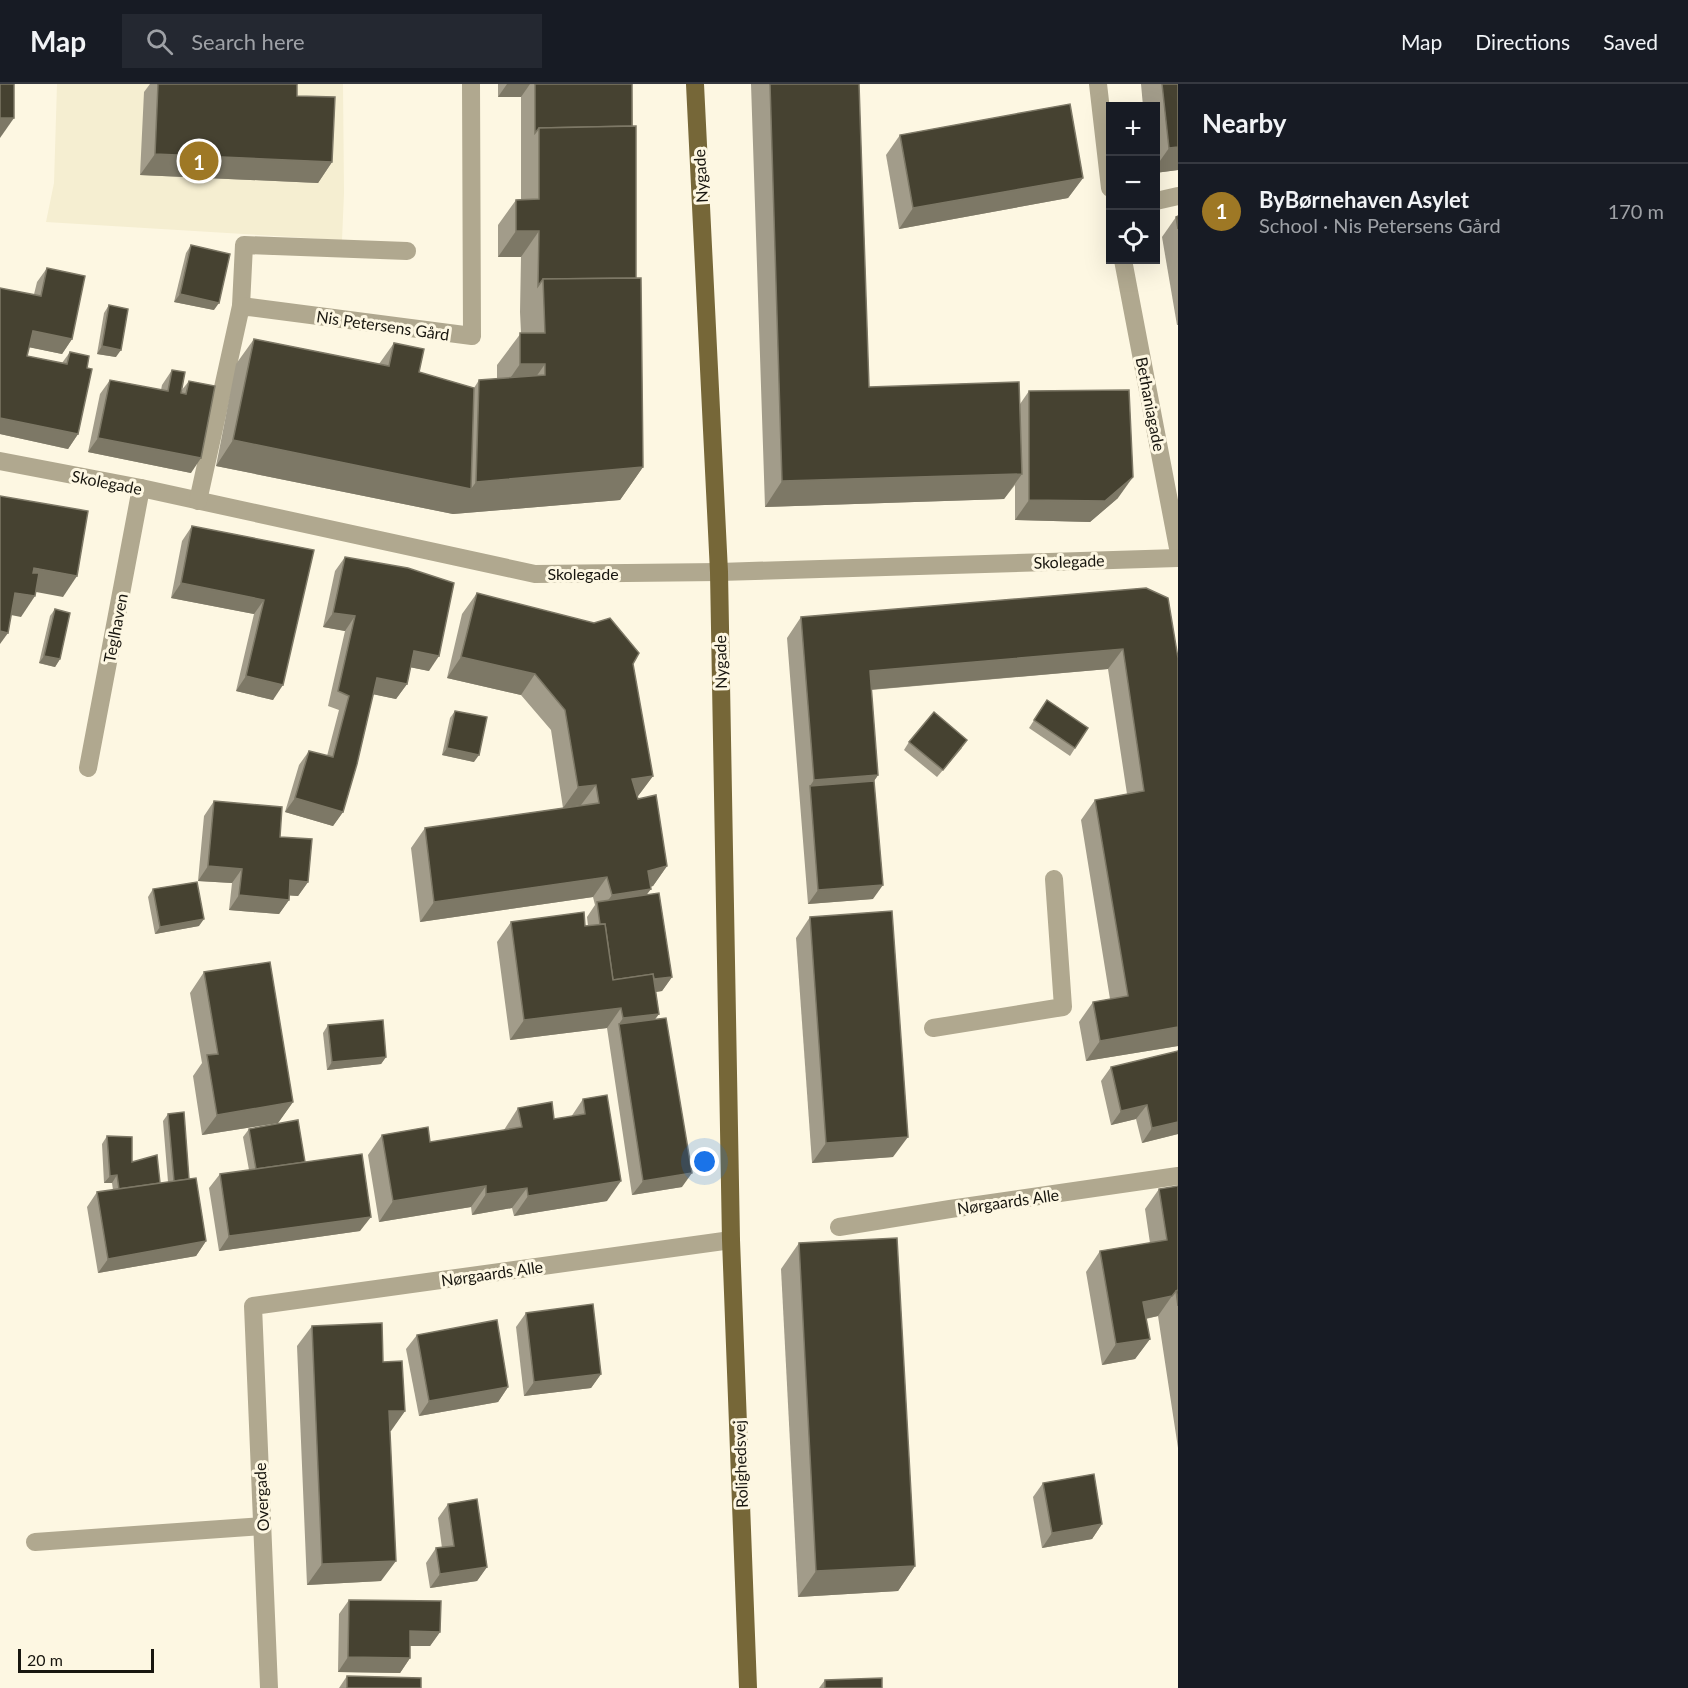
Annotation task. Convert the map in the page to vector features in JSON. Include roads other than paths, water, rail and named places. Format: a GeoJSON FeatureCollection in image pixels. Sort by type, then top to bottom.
{"type":"FeatureCollection","features":[{"type":"Feature","properties":{"kind":"main road","name":"Nygade"},"geometry":{"type":"LineString","coordinates":[[695,84],[719,572],[731,1240]]}},
{"type":"Feature","properties":{"kind":"main road","name":"Rolighedsvej"},"geometry":{"type":"LineString","coordinates":[[731,1240],[748,1688]]}},
{"type":"Feature","properties":{"kind":"street","name":"Nis Petersens Gård"},"geometry":{"type":"LineString","coordinates":[[242,306],[472,336],[471,84]]}},
{"type":"Feature","properties":{"kind":"street"},"geometry":{"type":"LineString","coordinates":[[1098,84],[1106,156]]}},
{"type":"Feature","properties":{"kind":"street"},"geometry":{"type":"LineString","coordinates":[[1160,200],[1178,196]]}},
{"type":"Feature","properties":{"kind":"street"},"geometry":{"type":"LineString","coordinates":[[198,501],[242,306],[244,245],[407,251]]}},
{"type":"Feature","properties":{"kind":"street","name":"Bethaniagade"},"geometry":{"type":"LineString","coordinates":[[1124,264],[1178,548]]}},
{"type":"Feature","properties":{"kind":"street","name":"Skolegade"},"geometry":{"type":"LineString","coordinates":[[0,461],[535,574],[719,572],[1178,558]]}},
{"type":"Feature","properties":{"kind":"street","name":"Teglhaven"},"geometry":{"type":"LineString","coordinates":[[88,768],[141,489]]}},
{"type":"Feature","properties":{"kind":"street"},"geometry":{"type":"LineString","coordinates":[[933,1028],[1063,1007],[1054,879]]}},
{"type":"Feature","properties":{"kind":"street","name":"Nørgaards Alle"},"geometry":{"type":"LineString","coordinates":[[839,1227],[1178,1176]]}},
{"type":"Feature","properties":{"kind":"street","name":"Nørgaards Alle"},"geometry":{"type":"LineString","coordinates":[[253,1306],[731,1240]]}},
{"type":"Feature","properties":{"kind":"street","name":"Overgade"},"geometry":{"type":"LineString","coordinates":[[253,1306],[269,1688]]}},
{"type":"Feature","properties":{"kind":"street"},"geometry":{"type":"LineString","coordinates":[[35,1542],[262,1526]]}},
{"type":"Feature","properties":{"kind":"place","name":"ByBørnehaven Asylet"},"geometry":{"type":"Point","coordinates":[199,161]}}]}
